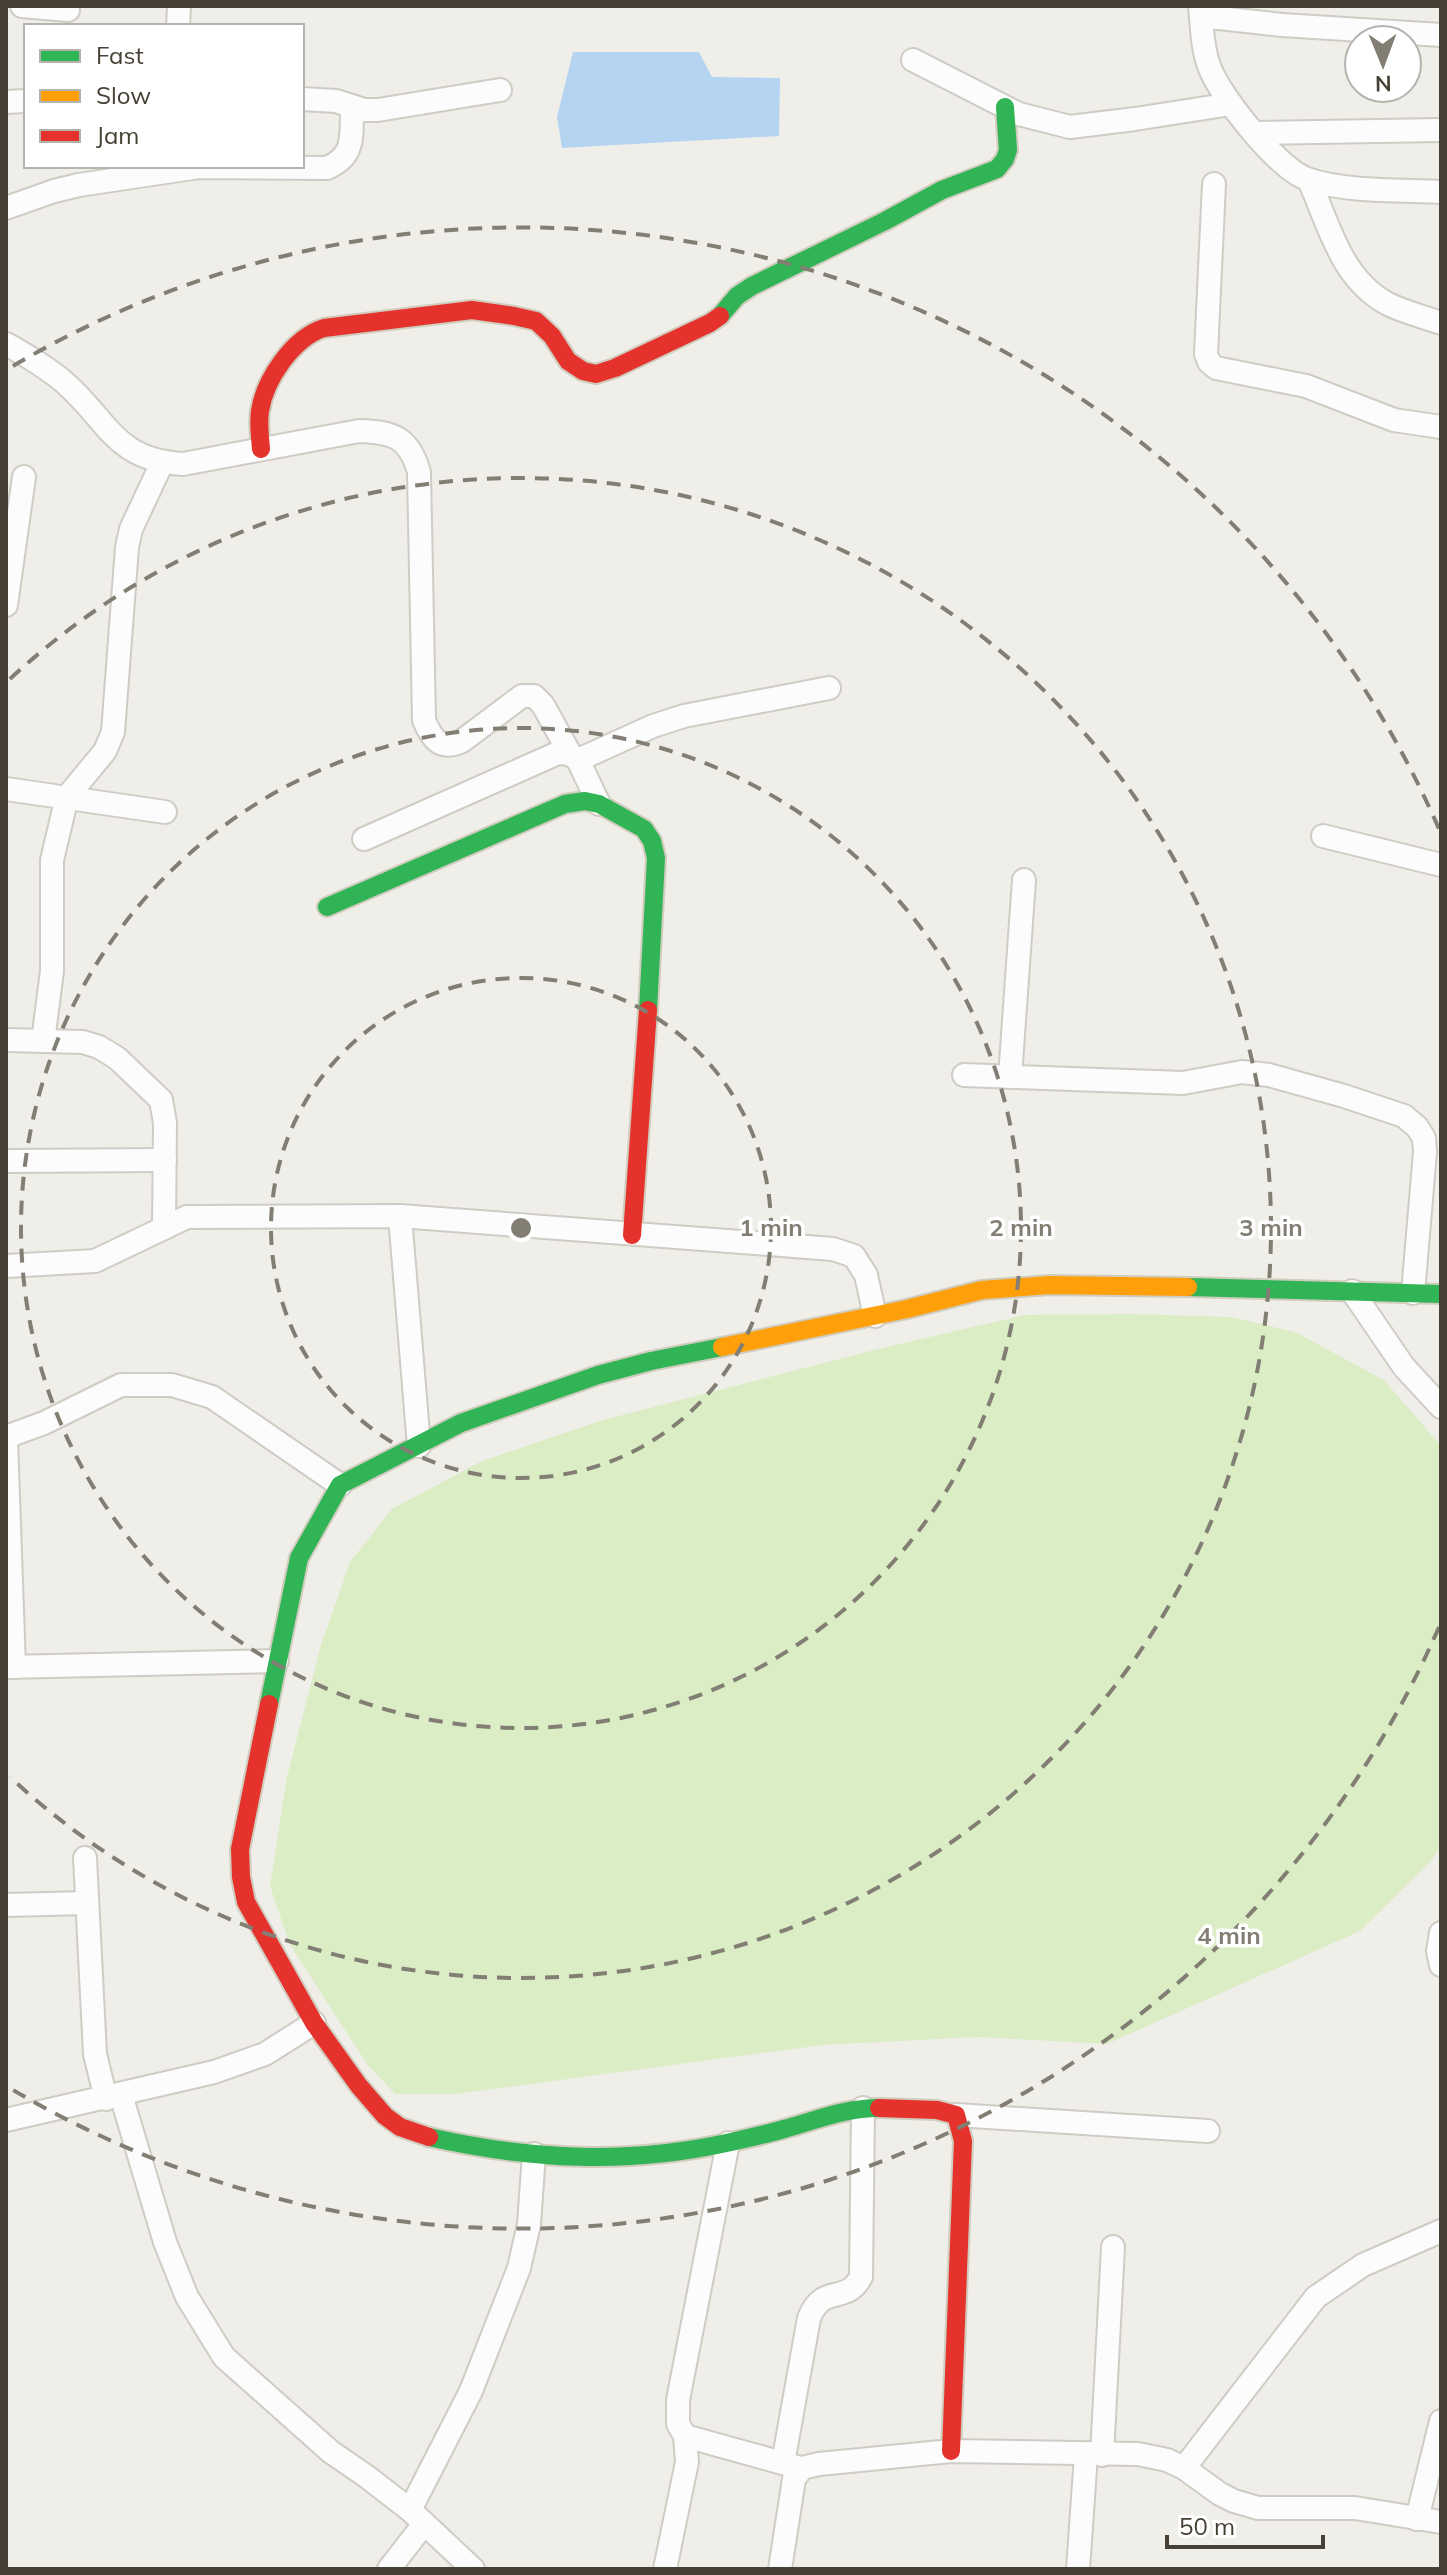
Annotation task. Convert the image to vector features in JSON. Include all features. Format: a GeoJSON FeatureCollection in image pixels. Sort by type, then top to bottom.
{"type":"FeatureCollection","features":[{"type":"Feature","properties":{"kind":"street"},"geometry":{"type":"LineString","coordinates":[[22,6],[68,10]]}},
{"type":"Feature","properties":{"kind":"street"},"geometry":{"type":"LineString","coordinates":[[1441,35],[1282,25],[1200,11],[1203,47],[1214,79],[1283,165],[1309,180],[1353,187],[1441,192]]}},
{"type":"Feature","properties":{"kind":"street"},"geometry":{"type":"LineString","coordinates":[[913,60],[1019,114],[1070,127],[1231,104]]}},
{"type":"Feature","properties":{"kind":"street"},"geometry":{"type":"LineString","coordinates":[[304,99],[336,101],[352,107],[378,110],[500,90]]}},
{"type":"Feature","properties":{"kind":"street"},"geometry":{"type":"LineString","coordinates":[[304,168],[327,168],[341,163],[350,147],[352,107]]}},
{"type":"Feature","properties":{"kind":"street"},"geometry":{"type":"LineString","coordinates":[[261,449],[260,406],[268,387],[306,336],[319,330],[336,325],[472,310],[514,316],[536,321],[552,336],[568,361],[583,371],[596,374],[710,323],[726,311],[737,296],[752,286],[942,190],[997,169],[1008,150],[1005,107]]}},
{"type":"Feature","properties":{"kind":"street"},"geometry":{"type":"LineString","coordinates":[[1256,133],[1441,130]]}},
{"type":"Feature","properties":{"kind":"street"},"geometry":{"type":"LineString","coordinates":[[6,208],[54,191],[193,168]]}},
{"type":"Feature","properties":{"kind":"street"},"geometry":{"type":"LineString","coordinates":[[1309,180],[1342,259],[1363,287],[1388,304],[1441,323]]}},
{"type":"Feature","properties":{"kind":"street"},"geometry":{"type":"LineString","coordinates":[[1214,184],[1206,354],[1209,362],[1216,368],[1230,372],[1316,389],[1394,420],[1441,427]]}},
{"type":"Feature","properties":{"kind":"street"},"geometry":{"type":"LineString","coordinates":[[6,344],[65,383],[120,444],[162,463],[183,464],[359,431],[384,432],[403,441],[415,455],[419,472],[424,720],[431,737],[441,745],[452,746],[522,696],[534,696],[543,705],[599,804]]}},
{"type":"Feature","properties":{"kind":"street"},"geometry":{"type":"LineString","coordinates":[[43,1041],[52,971],[52,860],[67,797],[105,751],[113,732],[127,547],[131,529],[162,463]]}},
{"type":"Feature","properties":{"kind":"street"},"geometry":{"type":"LineString","coordinates":[[6,605],[11,536],[24,477]]}},
{"type":"Feature","properties":{"kind":"street"},"geometry":{"type":"LineString","coordinates":[[364,839],[558,753],[574,757],[684,716],[829,688]]}},
{"type":"Feature","properties":{"kind":"street"},"geometry":{"type":"LineString","coordinates":[[6,789],[165,812]]}},
{"type":"Feature","properties":{"kind":"street"},"geometry":{"type":"LineString","coordinates":[[327,907],[565,804],[585,801],[599,804],[644,829],[652,841],[656,858],[647,1038],[632,1235]]}},
{"type":"Feature","properties":{"kind":"street"},"geometry":{"type":"LineString","coordinates":[[1323,836],[1441,865]]}},
{"type":"Feature","properties":{"kind":"street"},"geometry":{"type":"LineString","coordinates":[[1010,1077],[1024,880]]}},
{"type":"Feature","properties":{"kind":"street"},"geometry":{"type":"LineString","coordinates":[[6,1040],[83,1042],[99,1047],[117,1058],[161,1100],[165,1123],[164,1228]]}},
{"type":"Feature","properties":{"kind":"street"},"geometry":{"type":"LineString","coordinates":[[964,1075],[1183,1083],[1242,1072],[1269,1075],[1404,1116],[1424,1138],[1425,1152],[1413,1293]]}},
{"type":"Feature","properties":{"kind":"street"},"geometry":{"type":"LineString","coordinates":[[6,1161],[165,1160]]}},
{"type":"Feature","properties":{"kind":"street"},"geometry":{"type":"LineString","coordinates":[[400,1216],[419,1446]]}},
{"type":"Feature","properties":{"kind":"street"},"geometry":{"type":"LineString","coordinates":[[6,1266],[95,1261],[187,1217],[400,1216],[833,1249],[854,1256],[866,1275],[875,1316]]}},
{"type":"Feature","properties":{"kind":"street"},"geometry":{"type":"LineString","coordinates":[[1208,2131],[956,2115],[937,2110],[863,2108],[728,2143],[634,2156],[565,2158],[483,2149],[417,2134],[400,2127],[385,2116],[359,2086],[314,2023],[246,1902],[241,1877],[240,1849],[299,1558],[340,1485],[461,1423],[598,1375],[651,1361],[875,1316],[982,1290],[1050,1285],[1441,1294]]}},
{"type":"Feature","properties":{"kind":"street"},"geometry":{"type":"LineString","coordinates":[[1352,1291],[1404,1367],[1441,1407]]}},
{"type":"Feature","properties":{"kind":"street"},"geometry":{"type":"LineString","coordinates":[[277,1661],[10,1667],[6,1438],[121,1385],[172,1385],[212,1397],[340,1485]]}},
{"type":"Feature","properties":{"kind":"street"},"geometry":{"type":"LineString","coordinates":[[85,1858],[95,2054],[187,2297],[224,2357],[331,2452],[417,2517],[473,2569]]}},
{"type":"Feature","properties":{"kind":"street"},"geometry":{"type":"LineString","coordinates":[[6,1905],[87,1903]]}},
{"type":"Feature","properties":{"kind":"street"},"geometry":{"type":"LineString","coordinates":[[1441,1933],[1438,1951],[1441,1965]]}},
{"type":"Feature","properties":{"kind":"street"},"geometry":{"type":"LineString","coordinates":[[6,2120],[214,2072],[265,2054],[314,2023]]}},
{"type":"Feature","properties":{"kind":"street"},"geometry":{"type":"LineString","coordinates":[[780,2569],[794,2479],[809,2318],[815,2305],[825,2297],[856,2287],[861,2277],[863,2108]]}},
{"type":"Feature","properties":{"kind":"street"},"geometry":{"type":"LineString","coordinates":[[951,2451],[963,2141],[956,2115]]}},
{"type":"Feature","properties":{"kind":"street"},"geometry":{"type":"LineString","coordinates":[[665,2569],[687,2462],[685,2436],[678,2424],[678,2400],[728,2143]]}},
{"type":"Feature","properties":{"kind":"street"},"geometry":{"type":"LineString","coordinates":[[389,2569],[417,2517],[519,2268],[529,2224],[534,2154]]}},
{"type":"Feature","properties":{"kind":"street"},"geometry":{"type":"LineString","coordinates":[[1184,2468],[1316,2297],[1363,2265],[1441,2231]]}},
{"type":"Feature","properties":{"kind":"street"},"geometry":{"type":"LineString","coordinates":[[1078,2569],[1094,2455],[1113,2247]]}},
{"type":"Feature","properties":{"kind":"street"},"geometry":{"type":"LineString","coordinates":[[1417,2519],[1441,2421]]}},
{"type":"Feature","properties":{"kind":"street"},"geometry":{"type":"LineString","coordinates":[[685,2436],[793,2466],[951,2451],[1138,2454],[1167,2460],[1184,2468],[1220,2494],[1258,2508],[1355,2508],[1441,2522]]}},
{"type":"Feature","properties":{"kind":"green space"},"geometry":{"type":"Polygon","coordinates":[[[1025,1315],[1231,1317],[1295,1332],[1384,1380],[1441,1446],[1441,1846],[1431,1861],[1360,1931],[1107,2044],[977,2037],[823,2045],[455,2094],[395,2094],[367,2064],[290,1945],[270,1886],[287,1777],[321,1645],[350,1562],[392,1509],[482,1461],[603,1420],[874,1350],[1025,1315]]]}},
{"type":"Feature","properties":{"kind":"water"},"geometry":{"type":"Polygon","coordinates":[[[573,52],[699,52],[712,77],[780,78],[779,136],[562,148],[557,117],[573,52]]]}},
{"type":"Feature","properties":{"kind":"traffic: fast"},"geometry":{"type":"LineString","coordinates":[[720,316],[737,296],[752,286],[942,190],[997,169],[1008,150],[1005,107]]}},
{"type":"Feature","properties":{"kind":"traffic: fast"},"geometry":{"type":"LineString","coordinates":[[327,907],[565,804],[585,801],[599,804],[644,829],[652,841],[656,858],[648,1010]]}},
{"type":"Feature","properties":{"kind":"traffic: fast"},"geometry":{"type":"LineString","coordinates":[[1188,1287],[1441,1294]]}},
{"type":"Feature","properties":{"kind":"traffic: fast"},"geometry":{"type":"LineString","coordinates":[[269,1704],[299,1558],[340,1485],[461,1423],[598,1375],[722,1347]]}},
{"type":"Feature","properties":{"kind":"traffic: fast"},"geometry":{"type":"LineString","coordinates":[[429,2137],[542,2155],[618,2157],[731,2142],[843,2112],[879,2108]]}},
{"type":"Feature","properties":{"kind":"traffic: slow"},"geometry":{"type":"LineString","coordinates":[[722,1347],[907,1309],[982,1290],[1050,1285],[1188,1287]]}},
{"type":"Feature","properties":{"kind":"traffic: jam"},"geometry":{"type":"LineString","coordinates":[[261,449],[260,411],[274,373],[291,350],[324,328],[472,310],[514,316],[536,321],[552,336],[568,361],[583,371],[596,374],[615,368],[720,316]]}},
{"type":"Feature","properties":{"kind":"traffic: jam"},"geometry":{"type":"LineString","coordinates":[[632,1235],[648,1010]]}},
{"type":"Feature","properties":{"kind":"traffic: jam"},"geometry":{"type":"LineString","coordinates":[[269,1704],[240,1849],[246,1902],[314,2023],[359,2086],[385,2116],[400,2127],[429,2137]]}},
{"type":"Feature","properties":{"kind":"traffic: jam"},"geometry":{"type":"LineString","coordinates":[[879,2108],[937,2110],[956,2115],[963,2141],[951,2451]]}}]}
